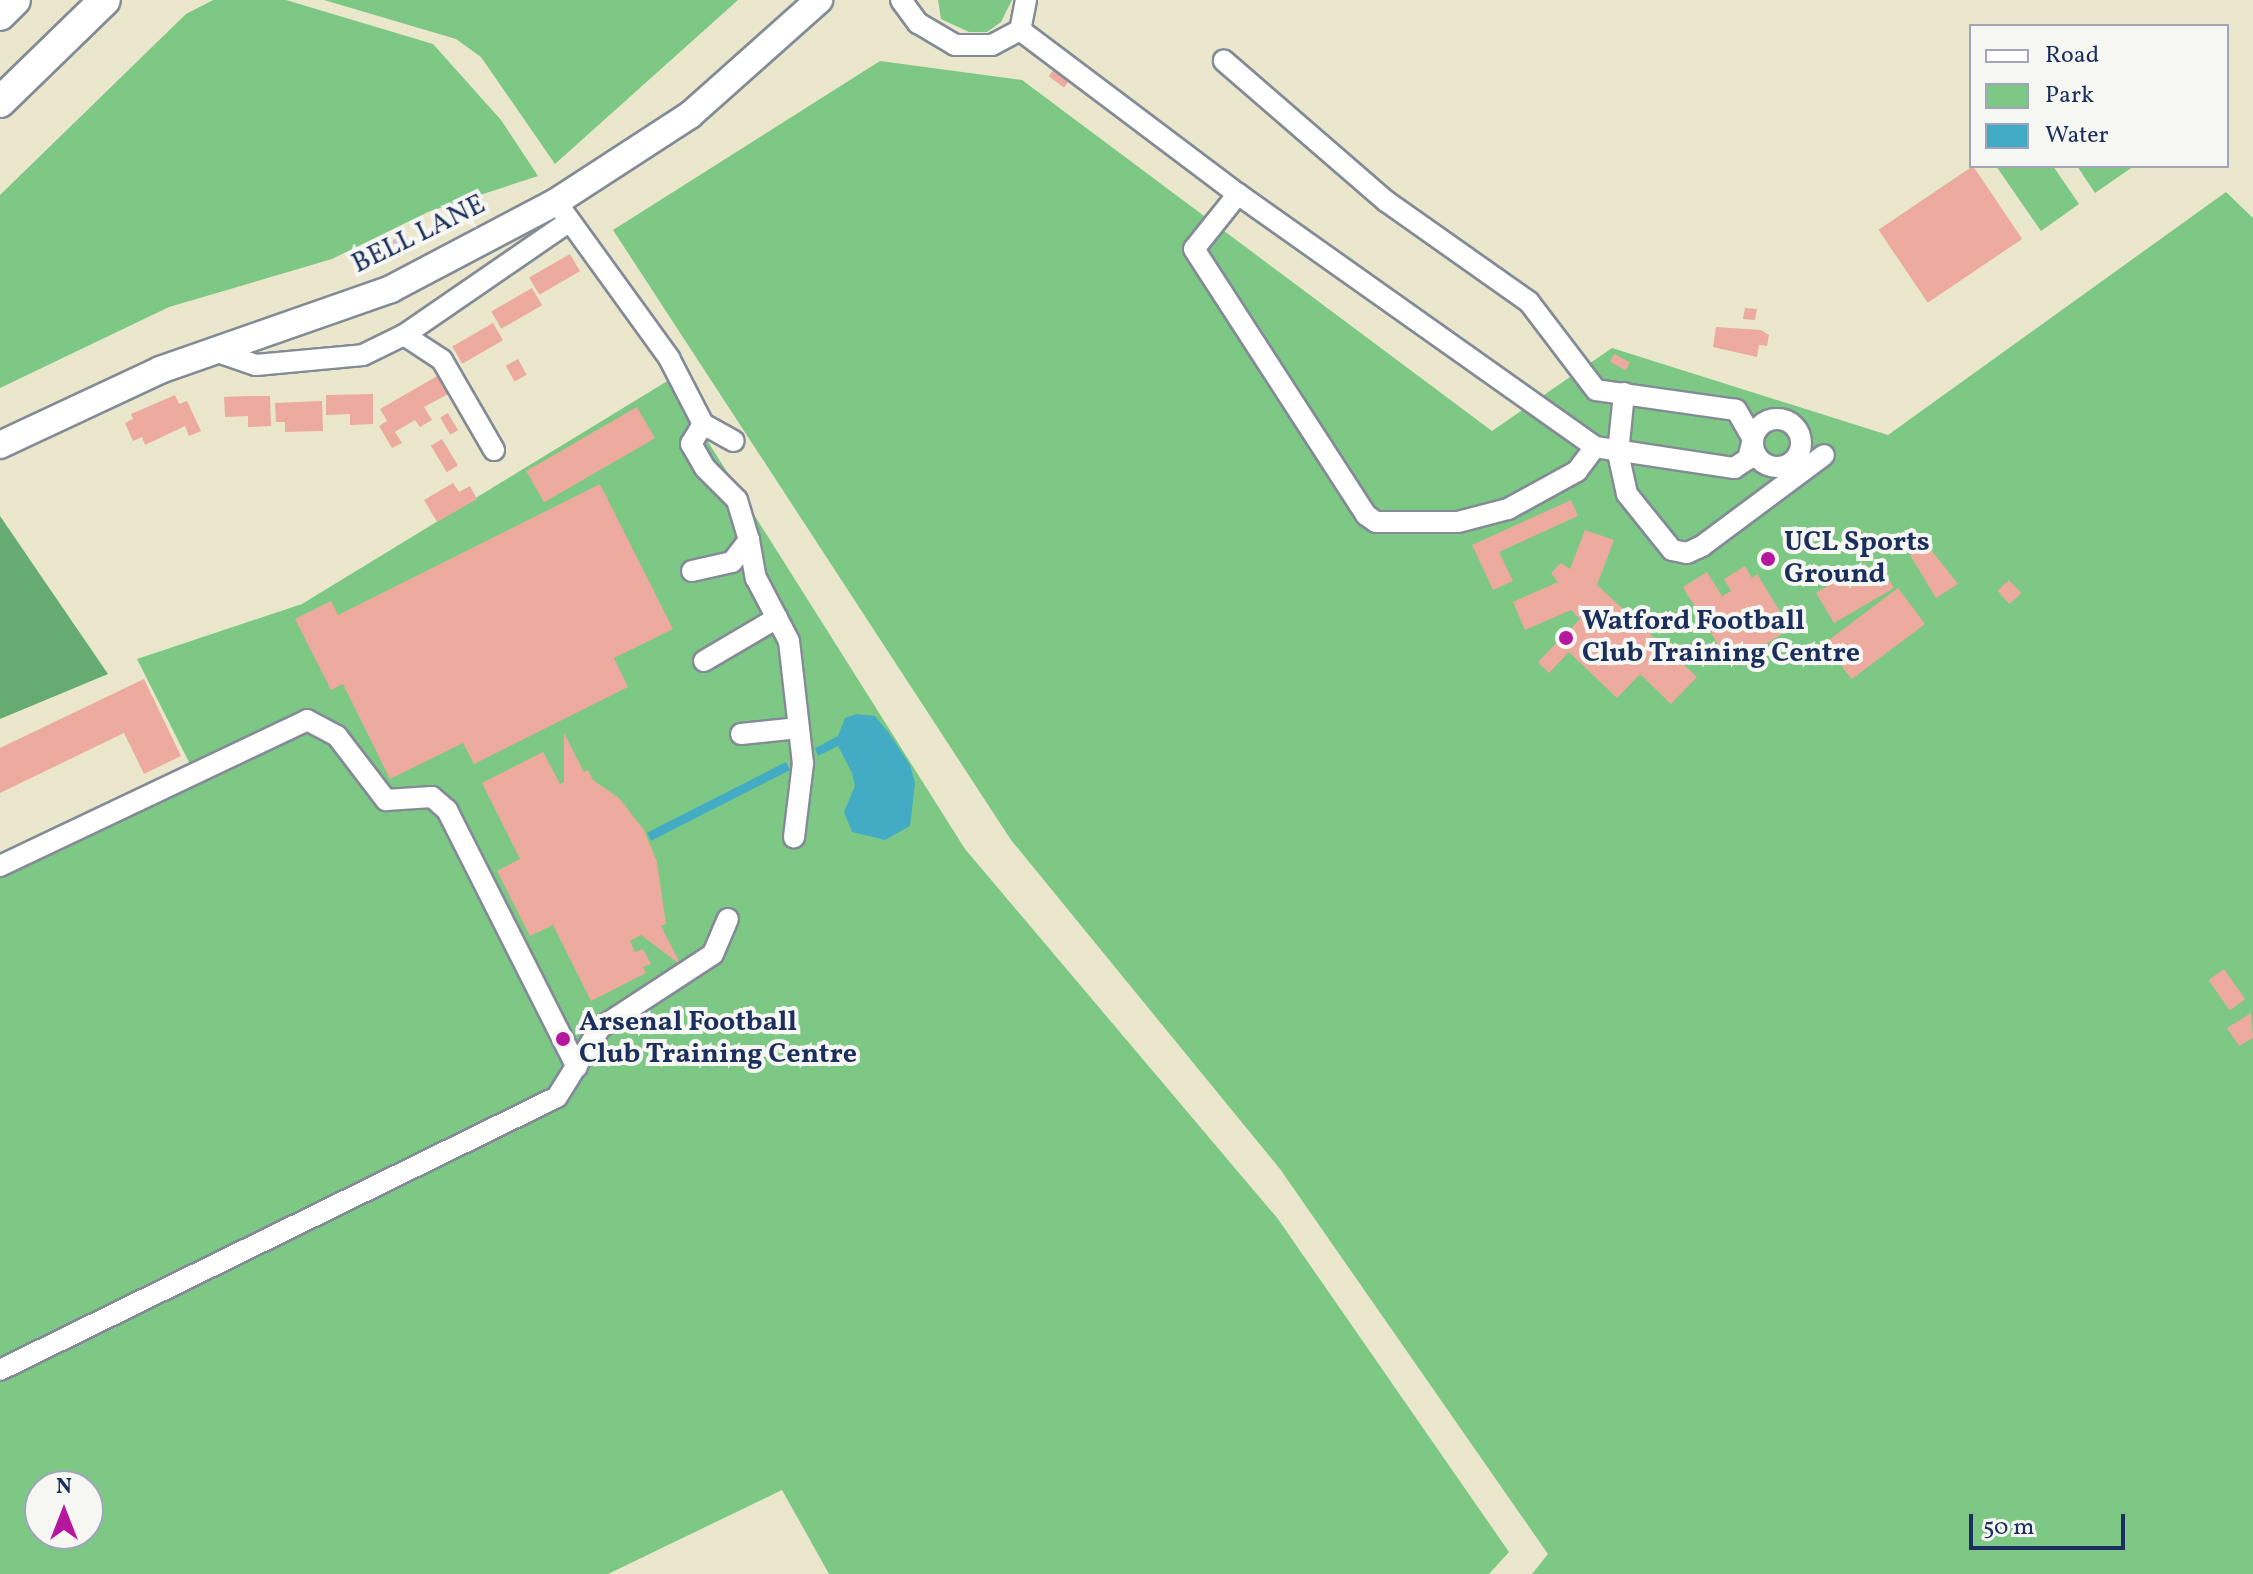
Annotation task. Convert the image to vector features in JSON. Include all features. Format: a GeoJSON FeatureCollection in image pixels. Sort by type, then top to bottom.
{"type":"FeatureCollection","features":[{"type":"Feature","properties":{"kind":"highway"},"geometry":{"type":"LineString","coordinates":[[0,15],[15,0]]}},
{"type":"Feature","properties":{"kind":"highway"},"geometry":{"type":"LineString","coordinates":[[0,102],[105,0]]}},
{"type":"Feature","properties":{"kind":"main road","name":"BELL LANE"},"geometry":{"type":"LineString","coordinates":[[0,445],[147,376],[391,289],[563,212],[690,115],[819,0]]}},
{"type":"Feature","properties":{"kind":"street"},"geometry":{"type":"LineString","coordinates":[[901,0],[918,23],[955,45],[992,45],[1020,30]]}},
{"type":"Feature","properties":{"kind":"street"},"geometry":{"type":"LineString","coordinates":[[1020,30],[1026,0]]}},
{"type":"Feature","properties":{"kind":"street"},"geometry":{"type":"LineString","coordinates":[[1020,30],[1238,194],[1595,447],[1618,453],[1734,468],[1748,459],[1753,439],[1736,410],[1596,390],[1529,302],[1387,202],[1224,61]]}},
{"type":"Feature","properties":{"kind":"street"},"geometry":{"type":"LineString","coordinates":[[1238,194],[1194,249],[1366,515],[1376,522],[1458,522],[1508,509],[1577,471],[1595,447]]}},
{"type":"Feature","properties":{"kind":"street"},"geometry":{"type":"LineString","coordinates":[[215,351],[256,365],[363,355],[404,335],[563,212],[669,358],[703,424],[734,441]]}},
{"type":"Feature","properties":{"kind":"street"},"geometry":{"type":"LineString","coordinates":[[404,335],[442,360],[494,450]]}},
{"type":"Feature","properties":{"kind":"street"},"geometry":{"type":"LineString","coordinates":[[1624,393],[1618,453],[1627,494],[1672,550],[1687,553],[1824,455]]}},
{"type":"Feature","properties":{"kind":"street"},"geometry":{"type":"LineString","coordinates":[[703,424],[691,444],[705,468],[737,500],[756,578],[789,641],[803,763],[794,837]]}},
{"type":"Feature","properties":{"kind":"street"},"geometry":{"type":"LineString","coordinates":[[692,571],[732,562],[749,540]]}},
{"type":"Feature","properties":{"kind":"street"},"geometry":{"type":"LineString","coordinates":[[704,661],[777,618]]}},
{"type":"Feature","properties":{"kind":"street"},"geometry":{"type":"LineString","coordinates":[[0,866],[307,720],[337,736],[386,800],[432,797],[447,810],[577,1067]]}},
{"type":"Feature","properties":{"kind":"street"},"geometry":{"type":"LineString","coordinates":[[741,734],[799,728]]}},
{"type":"Feature","properties":{"kind":"street"},"geometry":{"type":"LineString","coordinates":[[0,1370],[557,1097],[600,1028],[713,954],[728,919]]}},
{"type":"Feature","properties":{"kind":"shaded area"},"geometry":{"type":"Polygon","coordinates":[[[398,235],[406,235],[412,245],[406,255],[398,255],[392,249],[392,241],[398,235]]]}},
{"type":"Feature","properties":{"kind":"green space"},"geometry":{"type":"Polygon","coordinates":[[[213,0],[286,0],[433,44],[501,120],[538,176],[428,212],[332,259],[169,307],[0,388],[0,195],[186,14],[213,0]]]}},
{"type":"Feature","properties":{"kind":"green space"},"geometry":{"type":"Polygon","coordinates":[[[324,0],[738,0],[555,164],[481,57],[456,39],[324,0]]]}},
{"type":"Feature","properties":{"kind":"green space"},"geometry":{"type":"Polygon","coordinates":[[[938,0],[1012,0],[1001,22],[987,32],[969,32],[941,19],[938,0]]]}},
{"type":"Feature","properties":{"kind":"green space","name":"Watford Football Club Training Centre"},"geometry":{"type":"Polygon","coordinates":[[[880,61],[1022,80],[1492,431],[1612,348],[1888,435],[2226,192],[2253,218],[2253,1574],[1532,1574],[1548,1554],[1280,1169],[1011,840],[613,230],[880,61]]]}},
{"type":"Feature","properties":{"kind":"green space"},"geometry":{"type":"Polygon","coordinates":[[[1997,168],[2054,168],[2079,204],[2041,231],[1997,168]]]}},
{"type":"Feature","properties":{"kind":"green space"},"geometry":{"type":"Polygon","coordinates":[[[2078,168],[2131,168],[2095,193],[2078,168]]]}},
{"type":"Feature","properties":{"kind":"green space","name":"Arsenal Football Club Training Centre"},"geometry":{"type":"Polygon","coordinates":[[[669,380],[965,849],[1278,1219],[1509,1552],[1489,1574],[829,1574],[782,1490],[608,1574],[0,1574],[0,860],[191,766],[137,659],[302,604],[669,380]]]}},
{"type":"Feature","properties":{"kind":"green space"},"geometry":{"type":"Polygon","coordinates":[[[0,516],[108,674],[0,719],[0,516]]]}},
{"type":"Feature","properties":{"kind":"water"},"geometry":{"type":"Polygon","coordinates":[[[857,714],[875,716],[910,765],[915,783],[910,826],[885,840],[852,832],[844,812],[855,786],[852,773],[838,746],[818,756],[815,748],[838,736],[845,718],[857,714]]]}},
{"type":"Feature","properties":{"kind":"water"},"geometry":{"type":"Polygon","coordinates":[[[786,762],[790,770],[651,841],[647,833],[786,762]]]}},
{"type":"Feature","properties":{"kind":"building"},"geometry":{"type":"Polygon","coordinates":[[[1054,69],[1069,80],[1064,87],[1049,76],[1054,69]]]}},
{"type":"Feature","properties":{"kind":"building"},"geometry":{"type":"Polygon","coordinates":[[[1974,168],[2022,239],[1928,303],[1878,230],[1974,168]]]}},
{"type":"Feature","properties":{"kind":"building"},"geometry":{"type":"Polygon","coordinates":[[[570,254],[580,271],[539,295],[529,278],[570,254]]]}},
{"type":"Feature","properties":{"kind":"building"},"geometry":{"type":"Polygon","coordinates":[[[532,288],[542,305],[501,329],[491,312],[532,288]]]}},
{"type":"Feature","properties":{"kind":"building"},"geometry":{"type":"Polygon","coordinates":[[[1745,308],[1757,309],[1755,320],[1743,319],[1745,308]]]}},
{"type":"Feature","properties":{"kind":"building"},"geometry":{"type":"Polygon","coordinates":[[[493,323],[503,340],[462,364],[452,346],[493,323]]]}},
{"type":"Feature","properties":{"kind":"building"},"geometry":{"type":"Polygon","coordinates":[[[1716,327],[1761,330],[1769,335],[1767,346],[1759,345],[1757,357],[1713,347],[1716,327]]]}},
{"type":"Feature","properties":{"kind":"building"},"geometry":{"type":"Polygon","coordinates":[[[1614,354],[1630,362],[1626,370],[1610,362],[1614,354]]]}},
{"type":"Feature","properties":{"kind":"building"},"geometry":{"type":"Polygon","coordinates":[[[518,359],[527,375],[514,382],[506,366],[518,359]]]}},
{"type":"Feature","properties":{"kind":"building"},"geometry":{"type":"Polygon","coordinates":[[[439,375],[450,393],[424,407],[432,420],[420,427],[415,420],[395,432],[402,443],[392,448],[379,426],[387,421],[380,409],[439,375]]]}},
{"type":"Feature","properties":{"kind":"building"},"geometry":{"type":"Polygon","coordinates":[[[373,394],[373,424],[350,425],[350,414],[326,415],[326,395],[373,394]]]}},
{"type":"Feature","properties":{"kind":"building"},"geometry":{"type":"Polygon","coordinates":[[[175,395],[179,404],[187,401],[201,431],[189,436],[185,426],[145,445],[142,437],[133,441],[125,423],[133,419],[131,414],[175,395]]]}},
{"type":"Feature","properties":{"kind":"building"},"geometry":{"type":"Polygon","coordinates":[[[270,396],[271,426],[248,427],[248,416],[225,417],[224,397],[270,396]]]}},
{"type":"Feature","properties":{"kind":"building"},"geometry":{"type":"Polygon","coordinates":[[[322,401],[323,431],[285,432],[285,422],[276,422],[275,403],[322,401]]]}},
{"type":"Feature","properties":{"kind":"building"},"geometry":{"type":"Polygon","coordinates":[[[637,407],[655,438],[544,502],[526,471],[637,407]]]}},
{"type":"Feature","properties":{"kind":"building"},"geometry":{"type":"Polygon","coordinates":[[[448,413],[458,430],[450,435],[440,418],[448,413]]]}},
{"type":"Feature","properties":{"kind":"building"},"geometry":{"type":"Polygon","coordinates":[[[442,439],[458,466],[447,472],[431,446],[442,439]]]}},
{"type":"Feature","properties":{"kind":"building"},"geometry":{"type":"Polygon","coordinates":[[[453,483],[459,492],[470,486],[477,499],[437,522],[424,500],[453,483]]]}},
{"type":"Feature","properties":{"kind":"building"},"geometry":{"type":"Polygon","coordinates":[[[600,484],[673,629],[614,658],[628,687],[474,764],[463,743],[390,779],[343,684],[331,690],[295,619],[331,601],[338,615],[600,484]]]}},
{"type":"Feature","properties":{"kind":"building"},"geometry":{"type":"Polygon","coordinates":[[[1571,500],[1578,516],[1499,552],[1513,581],[1493,590],[1472,545],[1571,500]]]}},
{"type":"Feature","properties":{"kind":"building"},"geometry":{"type":"Polygon","coordinates":[[[1585,530],[1614,540],[1597,585],[1697,677],[1671,704],[1640,674],[1617,698],[1569,652],[1549,673],[1538,662],[1580,619],[1571,610],[1525,630],[1513,602],[1558,582],[1551,573],[1561,563],[1570,569],[1585,530]]]}},
{"type":"Feature","properties":{"kind":"building"},"geometry":{"type":"Polygon","coordinates":[[[1927,545],[1958,584],[1936,598],[1910,555],[1927,545]]]}},
{"type":"Feature","properties":{"kind":"building"},"geometry":{"type":"Polygon","coordinates":[[[1865,563],[1872,575],[1883,569],[1894,588],[1834,623],[1816,593],[1865,563]]]}},
{"type":"Feature","properties":{"kind":"building"},"geometry":{"type":"Polygon","coordinates":[[[1745,566],[1752,578],[1757,574],[1786,621],[1780,624],[1785,632],[1731,666],[1683,587],[1707,572],[1722,596],[1731,591],[1724,579],[1745,566]]]}},
{"type":"Feature","properties":{"kind":"building"},"geometry":{"type":"Polygon","coordinates":[[[2009,580],[2021,593],[2010,604],[1997,591],[2009,580]]]}},
{"type":"Feature","properties":{"kind":"building"},"geometry":{"type":"Polygon","coordinates":[[[1898,588],[1925,624],[1852,679],[1825,643],[1898,588]]]}},
{"type":"Feature","properties":{"kind":"building"},"geometry":{"type":"Polygon","coordinates":[[[144,679],[181,756],[144,774],[124,733],[0,793],[0,748],[144,679]]]}},
{"type":"Feature","properties":{"kind":"building"},"geometry":{"type":"Polygon","coordinates":[[[564,733],[584,772],[588,770],[593,780],[619,798],[644,830],[657,862],[666,924],[661,926],[681,965],[641,935],[630,941],[635,952],[643,949],[651,964],[643,967],[646,973],[591,1001],[553,925],[530,936],[497,871],[520,859],[482,783],[543,752],[560,784],[564,782],[564,733]]]}},
{"type":"Feature","properties":{"kind":"building"},"geometry":{"type":"Polygon","coordinates":[[[2224,969],[2245,999],[2230,1010],[2208,980],[2224,969]]]}},
{"type":"Feature","properties":{"kind":"building"},"geometry":{"type":"Polygon","coordinates":[[[2251,1013],[2253,1038],[2239,1046],[2227,1028],[2251,1013]]]}},
{"type":"Feature","properties":{"kind":"place","name":"UCL Sports Ground"},"geometry":{"type":"Point","coordinates":[1768,559]}},
{"type":"Feature","properties":{"kind":"place","name":"Watford Football Club Training Centre"},"geometry":{"type":"Point","coordinates":[1566,638]}},
{"type":"Feature","properties":{"kind":"place","name":"Arsenal Football Club Training Centre"},"geometry":{"type":"Point","coordinates":[563,1039]}}]}
